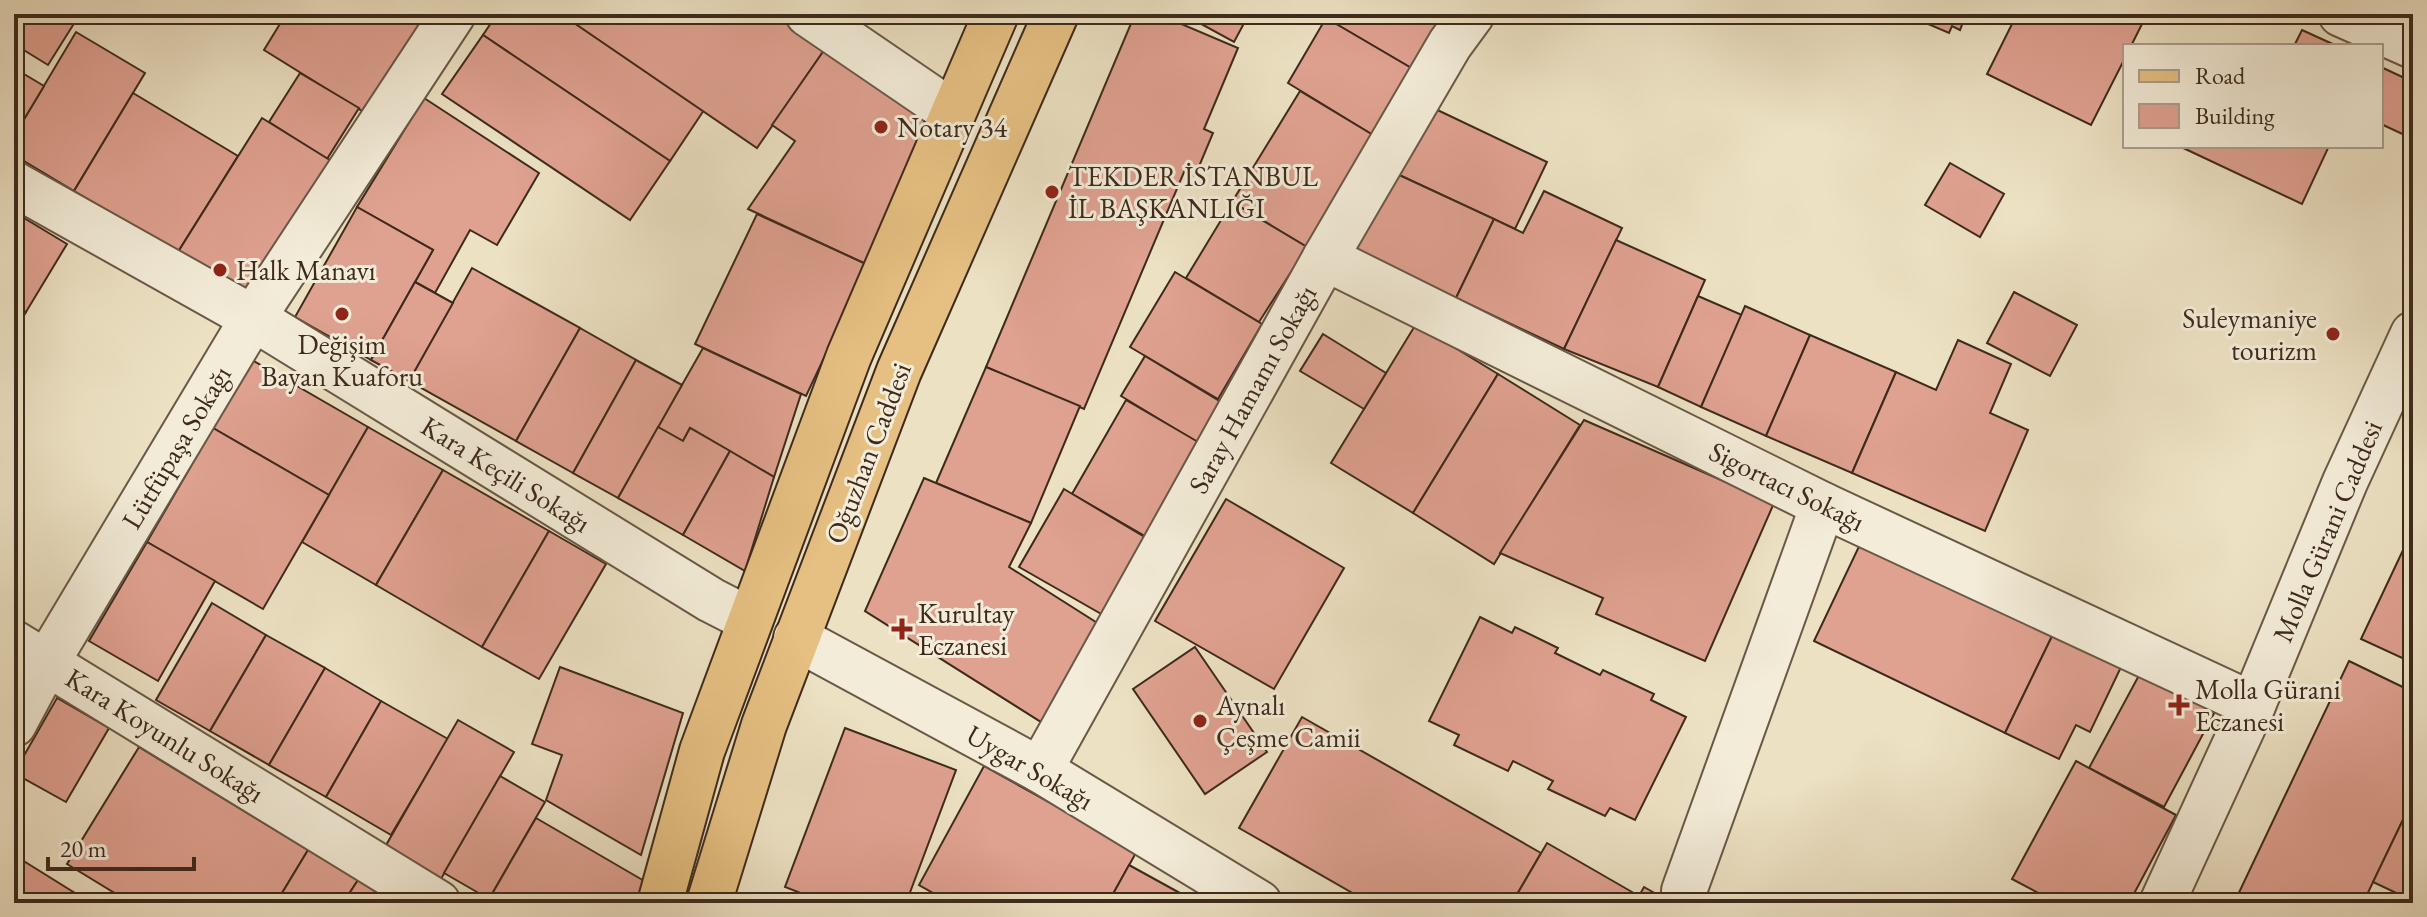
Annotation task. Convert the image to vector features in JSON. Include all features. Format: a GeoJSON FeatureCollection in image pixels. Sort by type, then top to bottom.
{"type":"FeatureCollection","features":[{"type":"Feature","properties":{"kind":"main road","name":"Oğuzhan Caddesi"},"geometry":{"type":"LineString","coordinates":[[660,903],[702,751],[854,342],[996,14]]}},
{"type":"Feature","properties":{"kind":"main road","name":"Oğuzhan Caddesi"},"geometry":{"type":"LineString","coordinates":[[709,903],[764,725],[899,371],[1056,14]]}},
{"type":"Feature","properties":{"kind":"main road"},"geometry":{"type":"LineString","coordinates":[[953,113],[1003,135]]}},
{"type":"Feature","properties":{"kind":"main road"},"geometry":{"type":"LineString","coordinates":[[750,620],[796,638]]}},
{"type":"Feature","properties":{"kind":"street","name":"Lütfüpaşa Sokağı"},"geometry":{"type":"LineString","coordinates":[[14,724],[30,653],[453,14]]}},
{"type":"Feature","properties":{"kind":"street"},"geometry":{"type":"LineString","coordinates":[[808,14],[953,113]]}},
{"type":"Feature","properties":{"kind":"street","name":"Saray Hamamı Sokağı"},"geometry":{"type":"LineString","coordinates":[[1040,770],[1325,258],[1450,44],[1472,14]]}},
{"type":"Feature","properties":{"kind":"street"},"geometry":{"type":"LineString","coordinates":[[2341,14],[2413,46]]}},
{"type":"Feature","properties":{"kind":"street","name":"Kara Keçili Sokağı"},"geometry":{"type":"LineString","coordinates":[[14,184],[253,318],[711,600],[750,620]]}},
{"type":"Feature","properties":{"kind":"street","name":"Sigortacı Sokağı"},"geometry":{"type":"LineString","coordinates":[[1325,258],[1823,505],[2253,705]]}},
{"type":"Feature","properties":{"kind":"street","name":"Molla Gürani Caddesi"},"geometry":{"type":"LineString","coordinates":[[2162,903],[2253,705],[2345,482],[2409,358]]}},
{"type":"Feature","properties":{"kind":"street"},"geometry":{"type":"LineString","coordinates":[[1684,891],[1823,505]]}},
{"type":"Feature","properties":{"kind":"street","name":"Uygar Sokağı"},"geometry":{"type":"LineString","coordinates":[[796,638],[1040,770],[1259,903]]}},
{"type":"Feature","properties":{"kind":"street","name":"Kara Koyunlu Sokağı"},"geometry":{"type":"LineString","coordinates":[[30,653],[438,903]]}},
{"type":"Feature","properties":{"kind":"building"},"geometry":{"type":"Polygon","coordinates":[[[14,14],[80,14],[48,65],[14,44],[14,14]]]}},
{"type":"Feature","properties":{"kind":"building"},"geometry":{"type":"Polygon","coordinates":[[[286,14],[436,14],[372,117],[264,50],[286,14]]]}},
{"type":"Feature","properties":{"kind":"building"},"geometry":{"type":"Polygon","coordinates":[[[497,14],[561,14],[704,110],[670,161],[483,35],[497,14]]]}},
{"type":"Feature","properties":{"kind":"building"},"geometry":{"type":"Polygon","coordinates":[[[561,14],[780,14],[827,46],[757,148],[561,14]]]}},
{"type":"Feature","properties":{"kind":"building"},"geometry":{"type":"Polygon","coordinates":[[[1135,14],[1158,14],[1238,48],[1204,129],[1213,133],[1195,176],[1184,172],[1084,409],[986,367],[1135,14]]]}},
{"type":"Feature","properties":{"kind":"building"},"geometry":{"type":"Polygon","coordinates":[[[1183,14],[1249,14],[1234,42],[1183,14]]]}},
{"type":"Feature","properties":{"kind":"building"},"geometry":{"type":"Polygon","coordinates":[[[1329,14],[1429,14],[1442,21],[1413,69],[1326,18],[1329,14]]]}},
{"type":"Feature","properties":{"kind":"building"},"geometry":{"type":"Polygon","coordinates":[[[1905,14],[1966,14],[1960,30],[1952,26],[1949,33],[1905,14]]]}},
{"type":"Feature","properties":{"kind":"building"},"geometry":{"type":"Polygon","coordinates":[[[2017,14],[2147,14],[2132,44],[2123,44],[2123,62],[2091,125],[1987,74],[2017,14]]]}},
{"type":"Feature","properties":{"kind":"building"},"geometry":{"type":"Polygon","coordinates":[[[1326,18],[1413,69],[1373,135],[1288,83],[1326,18]]]}},
{"type":"Feature","properties":{"kind":"building"},"geometry":{"type":"Polygon","coordinates":[[[2302,30],[2333,44],[2295,44],[2302,30]]]}},
{"type":"Feature","properties":{"kind":"building"},"geometry":{"type":"Polygon","coordinates":[[[76,32],[145,73],[74,191],[14,155],[14,136],[76,32]]]}},
{"type":"Feature","properties":{"kind":"building"},"geometry":{"type":"Polygon","coordinates":[[[483,35],[670,161],[630,220],[442,94],[483,35]]]}},
{"type":"Feature","properties":{"kind":"building"},"geometry":{"type":"Polygon","coordinates":[[[827,46],[940,116],[868,265],[748,209],[795,141],[772,125],[827,46]]]}},
{"type":"Feature","properties":{"kind":"building"},"geometry":{"type":"Polygon","coordinates":[[[14,68],[44,86],[14,136],[14,68]]]}},
{"type":"Feature","properties":{"kind":"building"},"geometry":{"type":"Polygon","coordinates":[[[2383,68],[2413,82],[2413,139],[2383,125],[2383,68]]]}},
{"type":"Feature","properties":{"kind":"building"},"geometry":{"type":"Polygon","coordinates":[[[300,73],[359,108],[327,159],[269,122],[300,73]]]}},
{"type":"Feature","properties":{"kind":"building"},"geometry":{"type":"Polygon","coordinates":[[[1300,91],[1373,135],[1307,247],[1232,202],[1300,91]]]}},
{"type":"Feature","properties":{"kind":"building"},"geometry":{"type":"Polygon","coordinates":[[[133,93],[238,156],[178,252],[74,191],[133,93]]]}},
{"type":"Feature","properties":{"kind":"building"},"geometry":{"type":"Polygon","coordinates":[[[424,98],[539,173],[497,245],[470,230],[435,293],[415,282],[433,250],[357,207],[424,98]]]}},
{"type":"Feature","properties":{"kind":"building"},"geometry":{"type":"Polygon","coordinates":[[[1429,106],[1547,162],[1515,229],[1397,174],[1429,106]]]}},
{"type":"Feature","properties":{"kind":"building"},"geometry":{"type":"Polygon","coordinates":[[[262,118],[333,162],[249,296],[178,252],[262,118]]]}},
{"type":"Feature","properties":{"kind":"building"},"geometry":{"type":"Polygon","coordinates":[[[2183,148],[2328,148],[2302,204],[2183,148]]]}},
{"type":"Feature","properties":{"kind":"building"},"geometry":{"type":"Polygon","coordinates":[[[1950,163],[2004,194],[1980,237],[1925,205],[1950,163]]]}},
{"type":"Feature","properties":{"kind":"building"},"geometry":{"type":"Polygon","coordinates":[[[1397,174],[1494,219],[1456,298],[1356,250],[1397,174]]]}},
{"type":"Feature","properties":{"kind":"building"},"geometry":{"type":"Polygon","coordinates":[[[1544,191],[1622,228],[1564,349],[1456,298],[1494,219],[1523,233],[1544,191]]]}},
{"type":"Feature","properties":{"kind":"building"},"geometry":{"type":"Polygon","coordinates":[[[1232,202],[1307,247],[1259,322],[1186,278],[1232,202]]]}},
{"type":"Feature","properties":{"kind":"building"},"geometry":{"type":"Polygon","coordinates":[[[357,207],[433,250],[371,360],[295,317],[357,207]]]}},
{"type":"Feature","properties":{"kind":"building"},"geometry":{"type":"Polygon","coordinates":[[[14,212],[67,244],[26,312],[14,305],[14,212]]]}},
{"type":"Feature","properties":{"kind":"building"},"geometry":{"type":"Polygon","coordinates":[[[757,214],[868,265],[806,396],[695,344],[757,214]]]}},
{"type":"Feature","properties":{"kind":"building"},"geometry":{"type":"Polygon","coordinates":[[[1616,240],[1705,280],[1658,387],[1564,349],[1616,240]]]}},
{"type":"Feature","properties":{"kind":"building"},"geometry":{"type":"Polygon","coordinates":[[[472,268],[580,328],[516,441],[409,381],[472,268]]]}},
{"type":"Feature","properties":{"kind":"building"},"geometry":{"type":"Polygon","coordinates":[[[1175,272],[1262,324],[1218,399],[1130,347],[1175,272]]]}},
{"type":"Feature","properties":{"kind":"building"},"geometry":{"type":"Polygon","coordinates":[[[415,282],[453,303],[409,381],[371,360],[415,282]]]}},
{"type":"Feature","properties":{"kind":"building"},"geometry":{"type":"Polygon","coordinates":[[[2014,292],[2077,325],[2050,376],[1987,343],[2014,292]]]}},
{"type":"Feature","properties":{"kind":"building"},"geometry":{"type":"Polygon","coordinates":[[[1698,296],[1742,315],[1701,407],[1658,387],[1698,296]]]}},
{"type":"Feature","properties":{"kind":"building"},"geometry":{"type":"Polygon","coordinates":[[[14,305],[26,312],[14,332],[14,305]]]}},
{"type":"Feature","properties":{"kind":"building"},"geometry":{"type":"Polygon","coordinates":[[[1745,306],[1810,335],[1766,436],[1701,407],[1745,306]]]}},
{"type":"Feature","properties":{"kind":"building"},"geometry":{"type":"Polygon","coordinates":[[[1416,324],[1498,374],[1413,513],[1331,463],[1416,324]]]}},
{"type":"Feature","properties":{"kind":"building"},"geometry":{"type":"Polygon","coordinates":[[[580,328],[636,360],[573,473],[516,441],[580,328]]]}},
{"type":"Feature","properties":{"kind":"building"},"geometry":{"type":"Polygon","coordinates":[[[1323,334],[1386,373],[1364,409],[1300,371],[1323,334]]]}},
{"type":"Feature","properties":{"kind":"building"},"geometry":{"type":"Polygon","coordinates":[[[1810,335],[1896,372],[1852,473],[1766,436],[1810,335]]]}},
{"type":"Feature","properties":{"kind":"building"},"geometry":{"type":"Polygon","coordinates":[[[1958,340],[2011,364],[1990,413],[2028,430],[1985,531],[1852,473],[1896,372],[1936,390],[1958,340]]]}},
{"type":"Feature","properties":{"kind":"building"},"geometry":{"type":"Polygon","coordinates":[[[703,348],[801,394],[774,477],[690,428],[683,441],[658,427],[703,348]]]}},
{"type":"Feature","properties":{"kind":"building"},"geometry":{"type":"Polygon","coordinates":[[[1145,356],[1221,402],[1197,442],[1121,396],[1145,356]]]}},
{"type":"Feature","properties":{"kind":"building"},"geometry":{"type":"Polygon","coordinates":[[[252,360],[368,427],[329,495],[213,428],[252,360]]]}},
{"type":"Feature","properties":{"kind":"building"},"geometry":{"type":"Polygon","coordinates":[[[636,360],[682,385],[618,498],[573,473],[636,360]]]}},
{"type":"Feature","properties":{"kind":"building"},"geometry":{"type":"Polygon","coordinates":[[[986,367],[1080,406],[1031,523],[936,483],[986,367]]]}},
{"type":"Feature","properties":{"kind":"building"},"geometry":{"type":"Polygon","coordinates":[[[1498,374],[1580,425],[1494,564],[1413,513],[1498,374]]]}},
{"type":"Feature","properties":{"kind":"building"},"geometry":{"type":"Polygon","coordinates":[[[1126,400],[1205,446],[1150,539],[1072,494],[1126,400]]]}},
{"type":"Feature","properties":{"kind":"building"},"geometry":{"type":"Polygon","coordinates":[[[1584,420],[1774,503],[1705,661],[1596,614],[1603,598],[1500,553],[1584,420]]]}},
{"type":"Feature","properties":{"kind":"building"},"geometry":{"type":"Polygon","coordinates":[[[368,427],[443,470],[376,585],[302,542],[368,427]]]}},
{"type":"Feature","properties":{"kind":"building"},"geometry":{"type":"Polygon","coordinates":[[[658,427],[683,441],[690,428],[730,451],[683,535],[618,498],[658,427]]]}},
{"type":"Feature","properties":{"kind":"building"},"geometry":{"type":"Polygon","coordinates":[[[213,428],[329,495],[263,609],[147,542],[213,428]]]}},
{"type":"Feature","properties":{"kind":"building"},"geometry":{"type":"Polygon","coordinates":[[[730,451],[774,477],[745,571],[683,535],[730,451]]]}},
{"type":"Feature","properties":{"kind":"building"},"geometry":{"type":"Polygon","coordinates":[[[443,470],[549,531],[482,647],[376,585],[443,470]]]}},
{"type":"Feature","properties":{"kind":"building"},"geometry":{"type":"Polygon","coordinates":[[[924,478],[1031,523],[1009,567],[1110,631],[1049,727],[865,611],[924,478]]]}},
{"type":"Feature","properties":{"kind":"building"},"geometry":{"type":"Polygon","coordinates":[[[1064,489],[1148,539],[1103,615],[1019,567],[1064,489]]]}},
{"type":"Feature","properties":{"kind":"building"},"geometry":{"type":"Polygon","coordinates":[[[1226,499],[1344,568],[1274,689],[1155,621],[1226,499]]]}},
{"type":"Feature","properties":{"kind":"building"},"geometry":{"type":"Polygon","coordinates":[[[2413,529],[2413,663],[2361,639],[2413,529]]]}},
{"type":"Feature","properties":{"kind":"building"},"geometry":{"type":"Polygon","coordinates":[[[549,531],[606,564],[539,679],[482,647],[549,531]]]}},
{"type":"Feature","properties":{"kind":"building"},"geometry":{"type":"Polygon","coordinates":[[[1863,538],[2055,630],[2005,733],[1814,641],[1863,538]]]}},
{"type":"Feature","properties":{"kind":"building"},"geometry":{"type":"Polygon","coordinates":[[[147,542],[215,581],[158,681],[89,641],[147,542]]]}},
{"type":"Feature","properties":{"kind":"building"},"geometry":{"type":"Polygon","coordinates":[[[212,603],[266,635],[210,731],[156,700],[212,603]]]}},
{"type":"Feature","properties":{"kind":"building"},"geometry":{"type":"Polygon","coordinates":[[[1480,617],[1512,633],[1515,627],[1558,648],[1555,653],[1600,675],[1603,670],[1654,694],[1651,700],[1686,717],[1635,820],[1610,808],[1605,816],[1548,789],[1553,781],[1513,761],[1508,771],[1454,745],[1459,735],[1429,721],[1480,617]]]}},
{"type":"Feature","properties":{"kind":"building"},"geometry":{"type":"Polygon","coordinates":[[[2055,630],[2123,663],[2090,732],[2076,725],[2059,759],[2005,733],[2055,630]]]}},
{"type":"Feature","properties":{"kind":"building"},"geometry":{"type":"Polygon","coordinates":[[[266,635],[325,668],[269,765],[210,731],[266,635]]]}},
{"type":"Feature","properties":{"kind":"building","name":"Aynalı Çeşme Camii"},"geometry":{"type":"Polygon","coordinates":[[[1195,647],[1267,752],[1205,794],[1133,689],[1195,647]]]}},
{"type":"Feature","properties":{"kind":"building"},"geometry":{"type":"Polygon","coordinates":[[[2349,661],[2413,692],[2413,799],[2363,903],[2234,903],[2349,661]]]}},
{"type":"Feature","properties":{"kind":"building"},"geometry":{"type":"Polygon","coordinates":[[[2144,666],[2218,706],[2164,807],[2089,768],[2144,666]]]}},
{"type":"Feature","properties":{"kind":"building"},"geometry":{"type":"Polygon","coordinates":[[[560,667],[683,713],[641,855],[546,800],[562,755],[532,744],[560,667]]]}},
{"type":"Feature","properties":{"kind":"building"},"geometry":{"type":"Polygon","coordinates":[[[325,668],[381,701],[326,797],[269,765],[325,668]]]}},
{"type":"Feature","properties":{"kind":"building"},"geometry":{"type":"Polygon","coordinates":[[[57,698],[109,728],[66,802],[14,773],[57,698]]]}},
{"type":"Feature","properties":{"kind":"building"},"geometry":{"type":"Polygon","coordinates":[[[381,701],[448,739],[391,835],[326,797],[381,701]]]}},
{"type":"Feature","properties":{"kind":"building"},"geometry":{"type":"Polygon","coordinates":[[[1302,717],[1541,853],[1512,903],[1370,903],[1239,828],[1302,717]]]}},
{"type":"Feature","properties":{"kind":"building"},"geometry":{"type":"Polygon","coordinates":[[[458,720],[514,752],[441,879],[385,847],[458,720]]]}},
{"type":"Feature","properties":{"kind":"building"},"geometry":{"type":"Polygon","coordinates":[[[845,728],[956,770],[906,903],[826,903],[785,887],[845,728]]]}},
{"type":"Feature","properties":{"kind":"building"},"geometry":{"type":"Polygon","coordinates":[[[139,747],[308,850],[276,903],[189,903],[174,894],[169,903],[131,903],[67,864],[139,747]]]}},
{"type":"Feature","properties":{"kind":"building"},"geometry":{"type":"Polygon","coordinates":[[[2076,761],[2176,815],[2129,903],[2057,903],[2012,879],[2076,761]]]}},
{"type":"Feature","properties":{"kind":"building"},"geometry":{"type":"Polygon","coordinates":[[[984,766],[1137,851],[1108,903],[951,903],[919,885],[984,766]]]}},
{"type":"Feature","properties":{"kind":"building"},"geometry":{"type":"Polygon","coordinates":[[[500,776],[545,802],[489,899],[444,873],[500,776]]]}},
{"type":"Feature","properties":{"kind":"building"},"geometry":{"type":"Polygon","coordinates":[[[2413,799],[2413,901],[2373,882],[2413,799]]]}},
{"type":"Feature","properties":{"kind":"building"},"geometry":{"type":"Polygon","coordinates":[[[536,818],[646,882],[633,903],[508,903],[492,894],[536,818]]]}},
{"type":"Feature","properties":{"kind":"building"},"geometry":{"type":"Polygon","coordinates":[[[1547,843],[1639,896],[1635,903],[1512,903],[1547,843]]]}},
{"type":"Feature","properties":{"kind":"building"},"geometry":{"type":"Polygon","coordinates":[[[308,850],[358,880],[343,903],[276,903],[308,850]]]}},
{"type":"Feature","properties":{"kind":"building"},"geometry":{"type":"Polygon","coordinates":[[[14,855],[91,903],[14,903],[14,855]]]}},
{"type":"Feature","properties":{"kind":"building"},"geometry":{"type":"Polygon","coordinates":[[[1129,865],[1198,903],[1108,903],[1129,865]]]}},
{"type":"Feature","properties":{"kind":"building"},"geometry":{"type":"Polygon","coordinates":[[[358,880],[397,903],[343,903],[358,880]]]}},
{"type":"Feature","properties":{"kind":"building"},"geometry":{"type":"Polygon","coordinates":[[[1644,887],[1672,903],[1635,903],[1644,887]]]}},
{"type":"Feature","properties":{"kind":"place","name":"Notary 34"},"geometry":{"type":"Point","coordinates":[881,127]}},
{"type":"Feature","properties":{"kind":"place","name":"TEKDER İSTANBUL İL BAŞKANLIĞI"},"geometry":{"type":"Point","coordinates":[1052,192]}},
{"type":"Feature","properties":{"kind":"place","name":"Halk Manavı"},"geometry":{"type":"Point","coordinates":[220,270]}},
{"type":"Feature","properties":{"kind":"place","name":"Değişim Bayan Kuaforu"},"geometry":{"type":"Point","coordinates":[342,314]}},
{"type":"Feature","properties":{"kind":"place","name":"Suleymaniye tourizm"},"geometry":{"type":"Point","coordinates":[2333,334]}},
{"type":"Feature","properties":{"kind":"place","name":"Kurultay Eczanesi"},"geometry":{"type":"Point","coordinates":[902,629]}},
{"type":"Feature","properties":{"kind":"place","name":"Molla Gürani Eczanesi"},"geometry":{"type":"Point","coordinates":[2179,705]}},
{"type":"Feature","properties":{"kind":"place","name":"Aynalı Çeşme Camii"},"geometry":{"type":"Point","coordinates":[1200,721]}}]}
